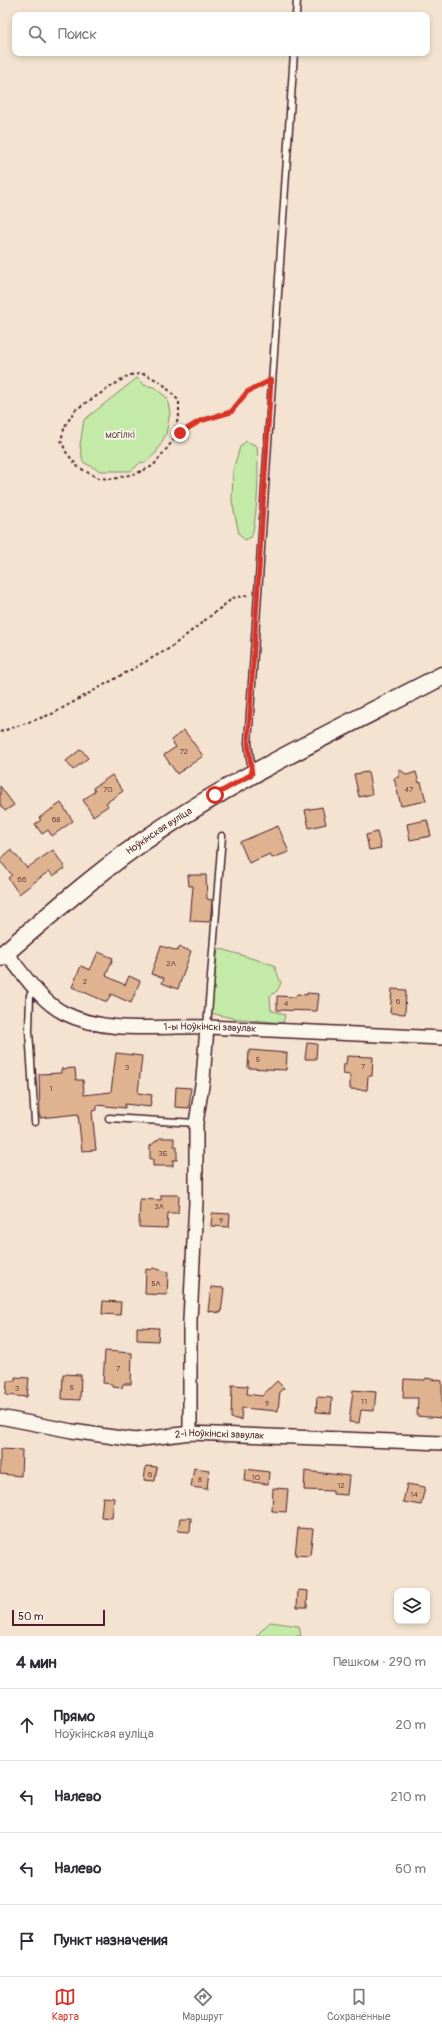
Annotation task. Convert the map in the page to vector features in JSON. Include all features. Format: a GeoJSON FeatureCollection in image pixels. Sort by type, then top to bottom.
{"type":"FeatureCollection","features":[{"type":"Feature","properties":{"kind":"main road","name":"Ноўкінская вуліца"},"geometry":{"type":"LineString","coordinates":[[3,955],[93,879],[150,836],[252,774],[442,676]]}},
{"type":"Feature","properties":{"kind":"street","name":"1-ы Ноўкінскі завулак"},"geometry":{"type":"LineString","coordinates":[[3,955],[50,1004],[64,1013],[97,1024],[119,1026],[207,1027],[442,1038]]}},
{"type":"Feature","properties":{"kind":"street"},"geometry":{"type":"LineString","coordinates":[[190,1433],[190,1320],[196,1202],[196,1122],[203,1079],[207,1027]]}},
{"type":"Feature","properties":{"kind":"street","name":"2-і Ноўкінскі завулак"},"geometry":{"type":"LineString","coordinates":[[0,1417],[72,1431],[136,1440],[190,1433],[442,1443]]}},
{"type":"Feature","properties":{"kind":"lane"},"geometry":{"type":"LineString","coordinates":[[296,12],[297,0]]}},
{"type":"Feature","properties":{"kind":"lane"},"geometry":{"type":"LineString","coordinates":[[252,774],[248,743],[294,56]]}},
{"type":"Feature","properties":{"kind":"lane"},"geometry":{"type":"LineString","coordinates":[[207,1027],[222,836]]}},
{"type":"Feature","properties":{"kind":"lane"},"geometry":{"type":"LineString","coordinates":[[35,1122],[29,1017],[30,995],[36,989]]}},
{"type":"Feature","properties":{"kind":"lane"},"geometry":{"type":"LineString","coordinates":[[109,1118],[196,1122]]}},
{"type":"Feature","properties":{"kind":"path"},"geometry":{"type":"LineString","coordinates":[[180,433],[175,428],[178,416],[179,401],[162,383],[145,374],[130,375],[75,410],[65,426],[60,440],[66,452],[78,467],[98,478],[113,479],[137,473],[153,466],[180,433],[200,421],[231,412],[247,392],[271,380]]}},
{"type":"Feature","properties":{"kind":"path"},"geometry":{"type":"LineString","coordinates":[[0,732],[52,714],[170,648],[233,598],[258,594]]}},
{"type":"Feature","properties":{"kind":"green space","name":"могілкі"},"geometry":{"type":"Polygon","coordinates":[[[137,378],[144,385],[154,387],[167,398],[170,413],[166,434],[156,453],[145,463],[141,462],[131,471],[100,471],[83,462],[80,445],[84,420],[137,378]]]}},
{"type":"Feature","properties":{"kind":"green space"},"geometry":{"type":"Polygon","coordinates":[[[246,441],[257,446],[258,480],[256,514],[252,536],[245,540],[239,534],[232,501],[233,470],[240,447],[246,441]]]}},
{"type":"Feature","properties":{"kind":"green space"},"geometry":{"type":"Polygon","coordinates":[[[218,948],[274,965],[281,983],[277,991],[270,996],[271,1010],[285,1015],[283,1023],[232,1018],[211,1013],[218,948]]]}},
{"type":"Feature","properties":{"kind":"green space"},"geometry":{"type":"Polygon","coordinates":[[[270,1622],[299,1626],[301,1636],[256,1636],[270,1622]]]}},
{"type":"Feature","properties":{"kind":"building"},"geometry":{"type":"Polygon","coordinates":[[[184,730],[203,756],[177,774],[164,755],[176,747],[171,740],[184,730]]]}},
{"type":"Feature","properties":{"kind":"building"},"geometry":{"type":"Polygon","coordinates":[[[81,749],[88,758],[73,770],[66,761],[81,749]]]}},
{"type":"Feature","properties":{"kind":"building"},"geometry":{"type":"Polygon","coordinates":[[[399,769],[407,775],[416,772],[419,783],[421,782],[426,801],[401,806],[394,778],[399,777],[399,769]]]}},
{"type":"Feature","properties":{"kind":"building"},"geometry":{"type":"Polygon","coordinates":[[[368,772],[372,794],[359,797],[354,774],[368,772]]]}},
{"type":"Feature","properties":{"kind":"building"},"geometry":{"type":"Polygon","coordinates":[[[112,775],[123,791],[106,803],[108,806],[93,816],[83,800],[95,791],[93,788],[112,775]]]}},
{"type":"Feature","properties":{"kind":"building"},"geometry":{"type":"Polygon","coordinates":[[[0,786],[14,805],[5,811],[0,805],[0,786]]]}},
{"type":"Feature","properties":{"kind":"building"},"geometry":{"type":"Polygon","coordinates":[[[61,803],[73,821],[52,836],[48,830],[42,834],[35,824],[41,820],[39,818],[61,803]]]}},
{"type":"Feature","properties":{"kind":"building"},"geometry":{"type":"Polygon","coordinates":[[[322,807],[326,824],[309,828],[305,810],[322,807]]]}},
{"type":"Feature","properties":{"kind":"building"},"geometry":{"type":"Polygon","coordinates":[[[427,820],[431,836],[410,840],[407,824],[427,820]]]}},
{"type":"Feature","properties":{"kind":"building"},"geometry":{"type":"Polygon","coordinates":[[[278,826],[289,852],[272,858],[270,854],[249,863],[240,842],[278,826]]]}},
{"type":"Feature","properties":{"kind":"building"},"geometry":{"type":"Polygon","coordinates":[[[377,832],[381,848],[369,850],[366,835],[377,832]]]}},
{"type":"Feature","properties":{"kind":"building"},"geometry":{"type":"Polygon","coordinates":[[[11,850],[27,868],[53,850],[65,868],[53,876],[49,871],[19,894],[8,878],[12,875],[0,861],[0,859],[11,850]]]}},
{"type":"Feature","properties":{"kind":"building"},"geometry":{"type":"Polygon","coordinates":[[[188,875],[206,875],[207,899],[212,900],[210,922],[190,921],[193,886],[189,886],[188,875]]]}},
{"type":"Feature","properties":{"kind":"building"},"geometry":{"type":"Polygon","coordinates":[[[161,946],[178,951],[179,947],[191,951],[178,989],[162,983],[164,978],[151,974],[161,946]]]}},
{"type":"Feature","properties":{"kind":"building"},"geometry":{"type":"Polygon","coordinates":[[[98,952],[113,958],[106,976],[125,985],[129,976],[140,981],[131,1003],[111,994],[107,1002],[72,987],[81,966],[90,970],[98,952]]]}},
{"type":"Feature","properties":{"kind":"building"},"geometry":{"type":"Polygon","coordinates":[[[392,989],[406,990],[405,1014],[390,1013],[392,989]]]}},
{"type":"Feature","properties":{"kind":"building"},"geometry":{"type":"Polygon","coordinates":[[[307,993],[319,994],[317,1011],[277,1010],[277,996],[296,997],[297,994],[307,995],[307,993]]]}},
{"type":"Feature","properties":{"kind":"building"},"geometry":{"type":"Polygon","coordinates":[[[307,1043],[317,1044],[316,1059],[305,1059],[307,1043]]]}},
{"type":"Feature","properties":{"kind":"building"},"geometry":{"type":"Polygon","coordinates":[[[249,1050],[287,1053],[286,1070],[248,1068],[249,1050]]]}},
{"type":"Feature","properties":{"kind":"building"},"geometry":{"type":"Polygon","coordinates":[[[116,1053],[142,1056],[138,1093],[152,1095],[150,1107],[125,1104],[125,1108],[97,1105],[97,1110],[92,1111],[96,1150],[82,1151],[78,1114],[40,1118],[39,1074],[61,1073],[61,1069],[75,1068],[76,1080],[83,1080],[84,1095],[111,1092],[116,1053]]]}},
{"type":"Feature","properties":{"kind":"building"},"geometry":{"type":"Polygon","coordinates":[[[347,1056],[373,1057],[372,1076],[368,1076],[367,1090],[350,1089],[350,1075],[343,1074],[347,1056]]]}},
{"type":"Feature","properties":{"kind":"building"},"geometry":{"type":"Polygon","coordinates":[[[176,1087],[191,1088],[189,1108],[175,1107],[176,1087]]]}},
{"type":"Feature","properties":{"kind":"building"},"geometry":{"type":"Polygon","coordinates":[[[160,1138],[174,1138],[174,1146],[177,1146],[177,1160],[173,1160],[173,1166],[153,1166],[153,1159],[150,1159],[150,1146],[160,1138]]]}},
{"type":"Feature","properties":{"kind":"building"},"geometry":{"type":"Polygon","coordinates":[[[161,1195],[179,1195],[178,1213],[168,1213],[167,1228],[139,1227],[140,1199],[161,1200],[161,1195]]]}},
{"type":"Feature","properties":{"kind":"building"},"geometry":{"type":"Polygon","coordinates":[[[212,1213],[230,1214],[229,1227],[211,1226],[212,1213]]]}},
{"type":"Feature","properties":{"kind":"building"},"geometry":{"type":"Polygon","coordinates":[[[153,1268],[168,1272],[167,1295],[145,1294],[146,1269],[151,1270],[153,1268]]]}},
{"type":"Feature","properties":{"kind":"building"},"geometry":{"type":"Polygon","coordinates":[[[211,1287],[224,1288],[221,1313],[208,1311],[211,1287]]]}},
{"type":"Feature","properties":{"kind":"building"},"geometry":{"type":"Polygon","coordinates":[[[103,1301],[121,1302],[120,1315],[102,1314],[103,1301]]]}},
{"type":"Feature","properties":{"kind":"building"},"geometry":{"type":"Polygon","coordinates":[[[137,1327],[159,1328],[158,1341],[137,1340],[137,1327]]]}},
{"type":"Feature","properties":{"kind":"building"},"geometry":{"type":"Polygon","coordinates":[[[105,1351],[132,1353],[131,1384],[123,1384],[122,1388],[112,1387],[112,1384],[103,1383],[105,1351]]]}},
{"type":"Feature","properties":{"kind":"building"},"geometry":{"type":"Polygon","coordinates":[[[63,1374],[81,1375],[80,1400],[62,1399],[63,1374]]]}},
{"type":"Feature","properties":{"kind":"building"},"geometry":{"type":"Polygon","coordinates":[[[15,1377],[29,1378],[27,1397],[6,1395],[7,1381],[15,1381],[15,1377]]]}},
{"type":"Feature","properties":{"kind":"building"},"geometry":{"type":"Polygon","coordinates":[[[426,1378],[442,1381],[442,1418],[417,1416],[418,1398],[403,1398],[404,1379],[425,1380],[426,1378]]]}},
{"type":"Feature","properties":{"kind":"building"},"geometry":{"type":"Polygon","coordinates":[[[277,1381],[284,1388],[280,1391],[278,1411],[242,1408],[241,1420],[231,1418],[232,1385],[248,1386],[247,1394],[262,1396],[277,1381]]]}},
{"type":"Feature","properties":{"kind":"building"},"geometry":{"type":"Polygon","coordinates":[[[353,1390],[376,1392],[374,1411],[361,1410],[359,1423],[349,1422],[353,1390]]]}},
{"type":"Feature","properties":{"kind":"building"},"geometry":{"type":"Polygon","coordinates":[[[317,1397],[332,1398],[331,1413],[316,1412],[317,1397]]]}},
{"type":"Feature","properties":{"kind":"building"},"geometry":{"type":"Polygon","coordinates":[[[0,1449],[22,1450],[21,1476],[0,1474],[0,1449]]]}},
{"type":"Feature","properties":{"kind":"building"},"geometry":{"type":"Polygon","coordinates":[[[146,1466],[157,1467],[155,1481],[144,1480],[146,1466]]]}},
{"type":"Feature","properties":{"kind":"building"},"geometry":{"type":"Polygon","coordinates":[[[194,1468],[209,1470],[207,1489],[191,1487],[194,1468]]]}},
{"type":"Feature","properties":{"kind":"building"},"geometry":{"type":"Polygon","coordinates":[[[245,1469],[269,1472],[268,1484],[244,1481],[245,1469]]]}},
{"type":"Feature","properties":{"kind":"building"},"geometry":{"type":"Polygon","coordinates":[[[305,1471],[349,1476],[347,1495],[333,1494],[333,1491],[304,1490],[305,1471]]]}},
{"type":"Feature","properties":{"kind":"building"},"geometry":{"type":"Polygon","coordinates":[[[407,1484],[425,1487],[421,1505],[403,1502],[407,1484]]]}},
{"type":"Feature","properties":{"kind":"building"},"geometry":{"type":"Polygon","coordinates":[[[273,1488],[288,1489],[286,1512],[272,1511],[273,1488]]]}},
{"type":"Feature","properties":{"kind":"building"},"geometry":{"type":"Polygon","coordinates":[[[103,1497],[114,1498],[112,1518],[101,1517],[103,1497]]]}},
{"type":"Feature","properties":{"kind":"building"},"geometry":{"type":"Polygon","coordinates":[[[180,1518],[191,1518],[190,1532],[178,1531],[180,1518]]]}},
{"type":"Feature","properties":{"kind":"building"},"geometry":{"type":"Polygon","coordinates":[[[298,1528],[313,1529],[310,1556],[295,1555],[298,1528]]]}},
{"type":"Feature","properties":{"kind":"building"},"geometry":{"type":"Polygon","coordinates":[[[298,1590],[308,1591],[307,1607],[297,1607],[298,1590]]]}},
{"type":"Feature","properties":{"kind":"route"},"geometry":{"type":"LineString","coordinates":[[180,433],[200,421],[231,412],[247,392],[271,380],[248,743],[252,774],[215,795]]}}]}
